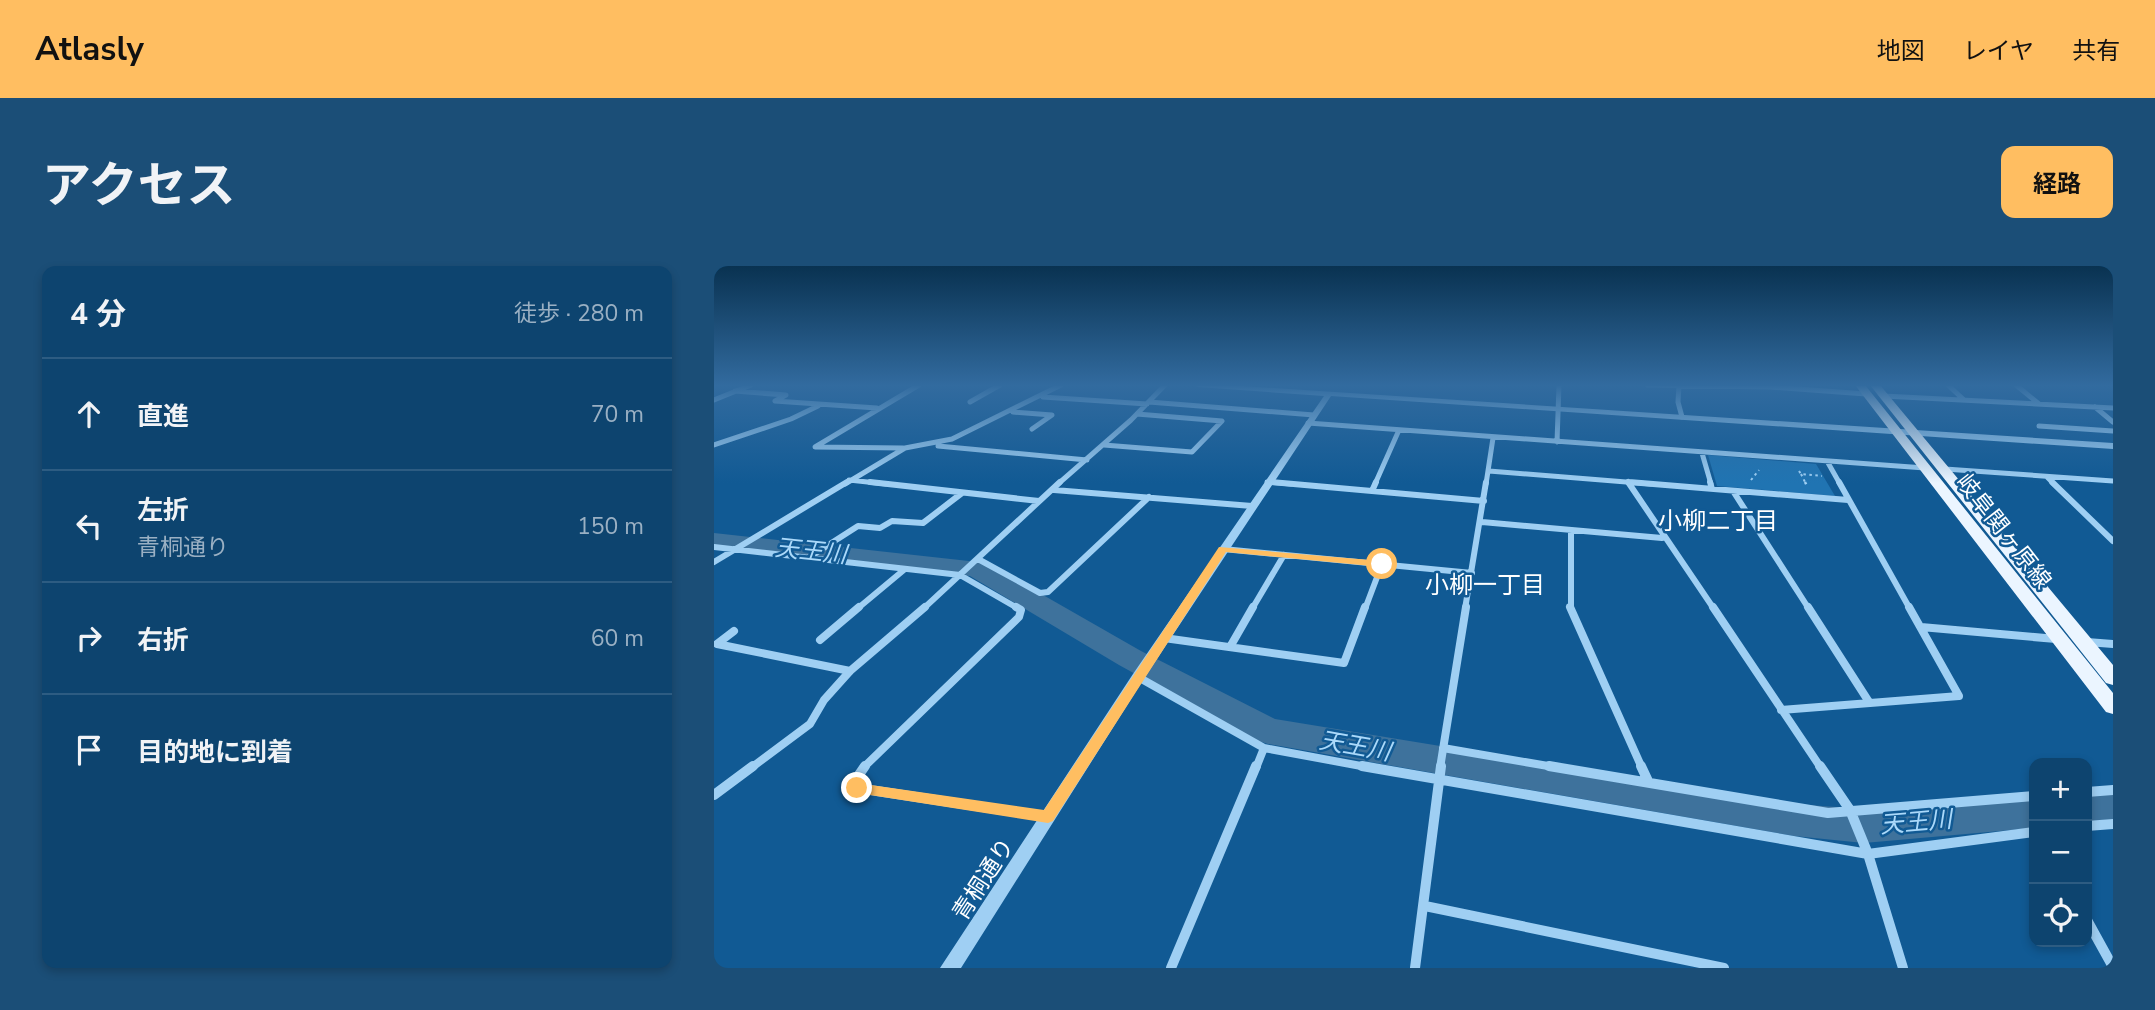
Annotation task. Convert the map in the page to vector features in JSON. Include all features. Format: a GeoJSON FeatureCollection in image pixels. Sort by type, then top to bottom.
{"type":"FeatureCollection","features":[{"type":"Feature","properties":{"kind":"main road","name":"岐阜関ヶ原線"},"geometry":{"type":"LineString","coordinates":[[1887,418],[2113,707]]}},
{"type":"Feature","properties":{"kind":"main road","name":"岐阜関ヶ原線"},"geometry":{"type":"LineString","coordinates":[[1899,418],[1945,468],[2113,678]]}},
{"type":"Feature","properties":{"kind":"street"},"geometry":{"type":"LineString","coordinates":[[714,445],[793,418]]}},
{"type":"Feature","properties":{"kind":"street"},"geometry":{"type":"LineString","coordinates":[[862,418],[815,447],[905,448],[924,445],[952,439],[999,418]]}},
{"type":"Feature","properties":{"kind":"street"},"geometry":{"type":"LineString","coordinates":[[1032,429],[1048,418]]}},
{"type":"Feature","properties":{"kind":"street"},"geometry":{"type":"LineString","coordinates":[[714,795],[810,723],[824,700],[850,671],[883,646],[1133,418]]}},
{"type":"Feature","properties":{"kind":"street"},"geometry":{"type":"LineString","coordinates":[[1104,445],[1192,452],[1222,421],[1183,418]]}},
{"type":"Feature","properties":{"kind":"street"},"geometry":{"type":"LineString","coordinates":[[1298,418],[1493,438],[1925,468]]}},
{"type":"Feature","properties":{"kind":"street"},"geometry":{"type":"LineString","coordinates":[[1557,442],[1558,418]]}},
{"type":"Feature","properties":{"kind":"street"},"geometry":{"type":"LineString","coordinates":[[1694,418],[2113,446]]}},
{"type":"Feature","properties":{"kind":"street","name":"青桐通り"},"geometry":{"type":"LineString","coordinates":[[950,968],[1138,677],[1311,419]]}},
{"type":"Feature","properties":{"kind":"street"},"geometry":{"type":"LineString","coordinates":[[2039,426],[2113,431]]}},
{"type":"Feature","properties":{"kind":"street"},"geometry":{"type":"LineString","coordinates":[[1372,491],[1399,430]]}},
{"type":"Feature","properties":{"kind":"street"},"geometry":{"type":"LineString","coordinates":[[1415,968],[1443,748],[1482,522],[1493,438]]}},
{"type":"Feature","properties":{"kind":"street"},"geometry":{"type":"LineString","coordinates":[[924,445],[1087,460]]}},
{"type":"Feature","properties":{"kind":"street"},"geometry":{"type":"LineString","coordinates":[[714,562],[905,448]]}},
{"type":"Feature","properties":{"kind":"street"},"geometry":{"type":"LineString","coordinates":[[1702,453],[1713,489]]}},
{"type":"Feature","properties":{"kind":"street"},"geometry":{"type":"LineString","coordinates":[[1781,710],[1959,696],[1828,461]]}},
{"type":"Feature","properties":{"kind":"street"},"geometry":{"type":"LineString","coordinates":[[1945,468],[2113,481]]}},
{"type":"Feature","properties":{"kind":"street"},"geometry":{"type":"LineString","coordinates":[[1489,471],[1848,500]]}},
{"type":"Feature","properties":{"kind":"street"},"geometry":{"type":"LineString","coordinates":[[2047,476],[2113,541]]}},
{"type":"Feature","properties":{"kind":"street"},"geometry":{"type":"LineString","coordinates":[[849,480],[1039,501]]}},
{"type":"Feature","properties":{"kind":"street"},"geometry":{"type":"LineString","coordinates":[[1267,482],[1484,501]]}},
{"type":"Feature","properties":{"kind":"street"},"geometry":{"type":"LineString","coordinates":[[1628,482],[1662,538],[1850,810],[1868,854],[1903,968]]}},
{"type":"Feature","properties":{"kind":"street"},"geometry":{"type":"LineString","coordinates":[[1054,490],[1252,506]]}},
{"type":"Feature","properties":{"kind":"street"},"geometry":{"type":"LineString","coordinates":[[1733,491],[1869,702]]}},
{"type":"Feature","properties":{"kind":"street"},"geometry":{"type":"LineString","coordinates":[[808,558],[858,526],[880,528],[892,521],[923,523],[962,493]]}},
{"type":"Feature","properties":{"kind":"street"},"geometry":{"type":"LineString","coordinates":[[978,559],[1040,593],[1048,592],[1149,497]]}},
{"type":"Feature","properties":{"kind":"street"},"geometry":{"type":"LineString","coordinates":[[1482,522],[1662,538]]}},
{"type":"Feature","properties":{"kind":"street"},"geometry":{"type":"LineString","coordinates":[[1571,530],[1569,604],[1648,781]]}},
{"type":"Feature","properties":{"kind":"street"},"geometry":{"type":"LineString","coordinates":[[714,547],[960,575],[1021,610],[1019,617],[861,771],[856,779],[857,788],[1048,817]]}},
{"type":"Feature","properties":{"kind":"street"},"geometry":{"type":"LineString","coordinates":[[1223,549],[1472,573]]}},
{"type":"Feature","properties":{"kind":"street"},"geometry":{"type":"LineString","coordinates":[[1230,647],[1284,555]]}},
{"type":"Feature","properties":{"kind":"street"},"geometry":{"type":"LineString","coordinates":[[1164,638],[1344,663],[1382,564]]}},
{"type":"Feature","properties":{"kind":"street"},"geometry":{"type":"LineString","coordinates":[[820,640],[905,569]]}},
{"type":"Feature","properties":{"kind":"street"},"geometry":{"type":"LineString","coordinates":[[1921,627],[2060,639]]}},
{"type":"Feature","properties":{"kind":"street"},"geometry":{"type":"LineString","coordinates":[[734,631],[717,645],[850,671]]}},
{"type":"Feature","properties":{"kind":"street"},"geometry":{"type":"LineString","coordinates":[[2083,641],[2113,644]]}},
{"type":"Feature","properties":{"kind":"street"},"geometry":{"type":"LineString","coordinates":[[1138,677],[1265,748],[1439,780],[1868,854],[2029,833]]}},
{"type":"Feature","properties":{"kind":"street"},"geometry":{"type":"LineString","coordinates":[[1171,968],[1265,748]]}},
{"type":"Feature","properties":{"kind":"street"},"geometry":{"type":"LineString","coordinates":[[1443,748],[1829,813],[2029,796]]}},
{"type":"Feature","properties":{"kind":"street"},"geometry":{"type":"LineString","coordinates":[[2092,792],[2113,790]]}},
{"type":"Feature","properties":{"kind":"street"},"geometry":{"type":"LineString","coordinates":[[2092,826],[2113,824]]}},
{"type":"Feature","properties":{"kind":"street"},"geometry":{"type":"LineString","coordinates":[[1425,905],[1724,968]]}},
{"type":"Feature","properties":{"kind":"street"},"geometry":{"type":"LineString","coordinates":[[2092,929],[2113,967]]}},
{"type":"Feature","properties":{"kind":"path"},"geometry":{"type":"LineString","coordinates":[[1740,479],[1751,480],[1769,465]]}},
{"type":"Feature","properties":{"kind":"path"},"geometry":{"type":"LineString","coordinates":[[1797,467],[1801,474],[1835,477]]}},
{"type":"Feature","properties":{"kind":"shaded area"},"geometry":{"type":"Polygon","coordinates":[[[1708,455],[1816,464],[1835,496],[1717,486],[1708,455]]]}},
{"type":"Feature","properties":{"kind":"waterway","name":"天王川"},"geometry":{"type":"LineString","coordinates":[[714,541],[977,569],[1130,658],[1268,731],[1794,820],[1864,826],[2029,812]]}},
{"type":"Feature","properties":{"kind":"waterway","name":"天王川"},"geometry":{"type":"LineString","coordinates":[[2092,807],[2113,805]]}},
{"type":"Feature","properties":{"kind":"district","name":"小柳二丁目"},"geometry":{"type":"Point","coordinates":[1718,521]}},
{"type":"Feature","properties":{"kind":"district","name":"小柳一丁目"},"geometry":{"type":"Point","coordinates":[1485,585]}},
{"type":"Feature","properties":{"kind":"route"},"geometry":{"type":"LineString","coordinates":[[857,788],[1048,817],[1223,549],[1382,564]]}}]}
